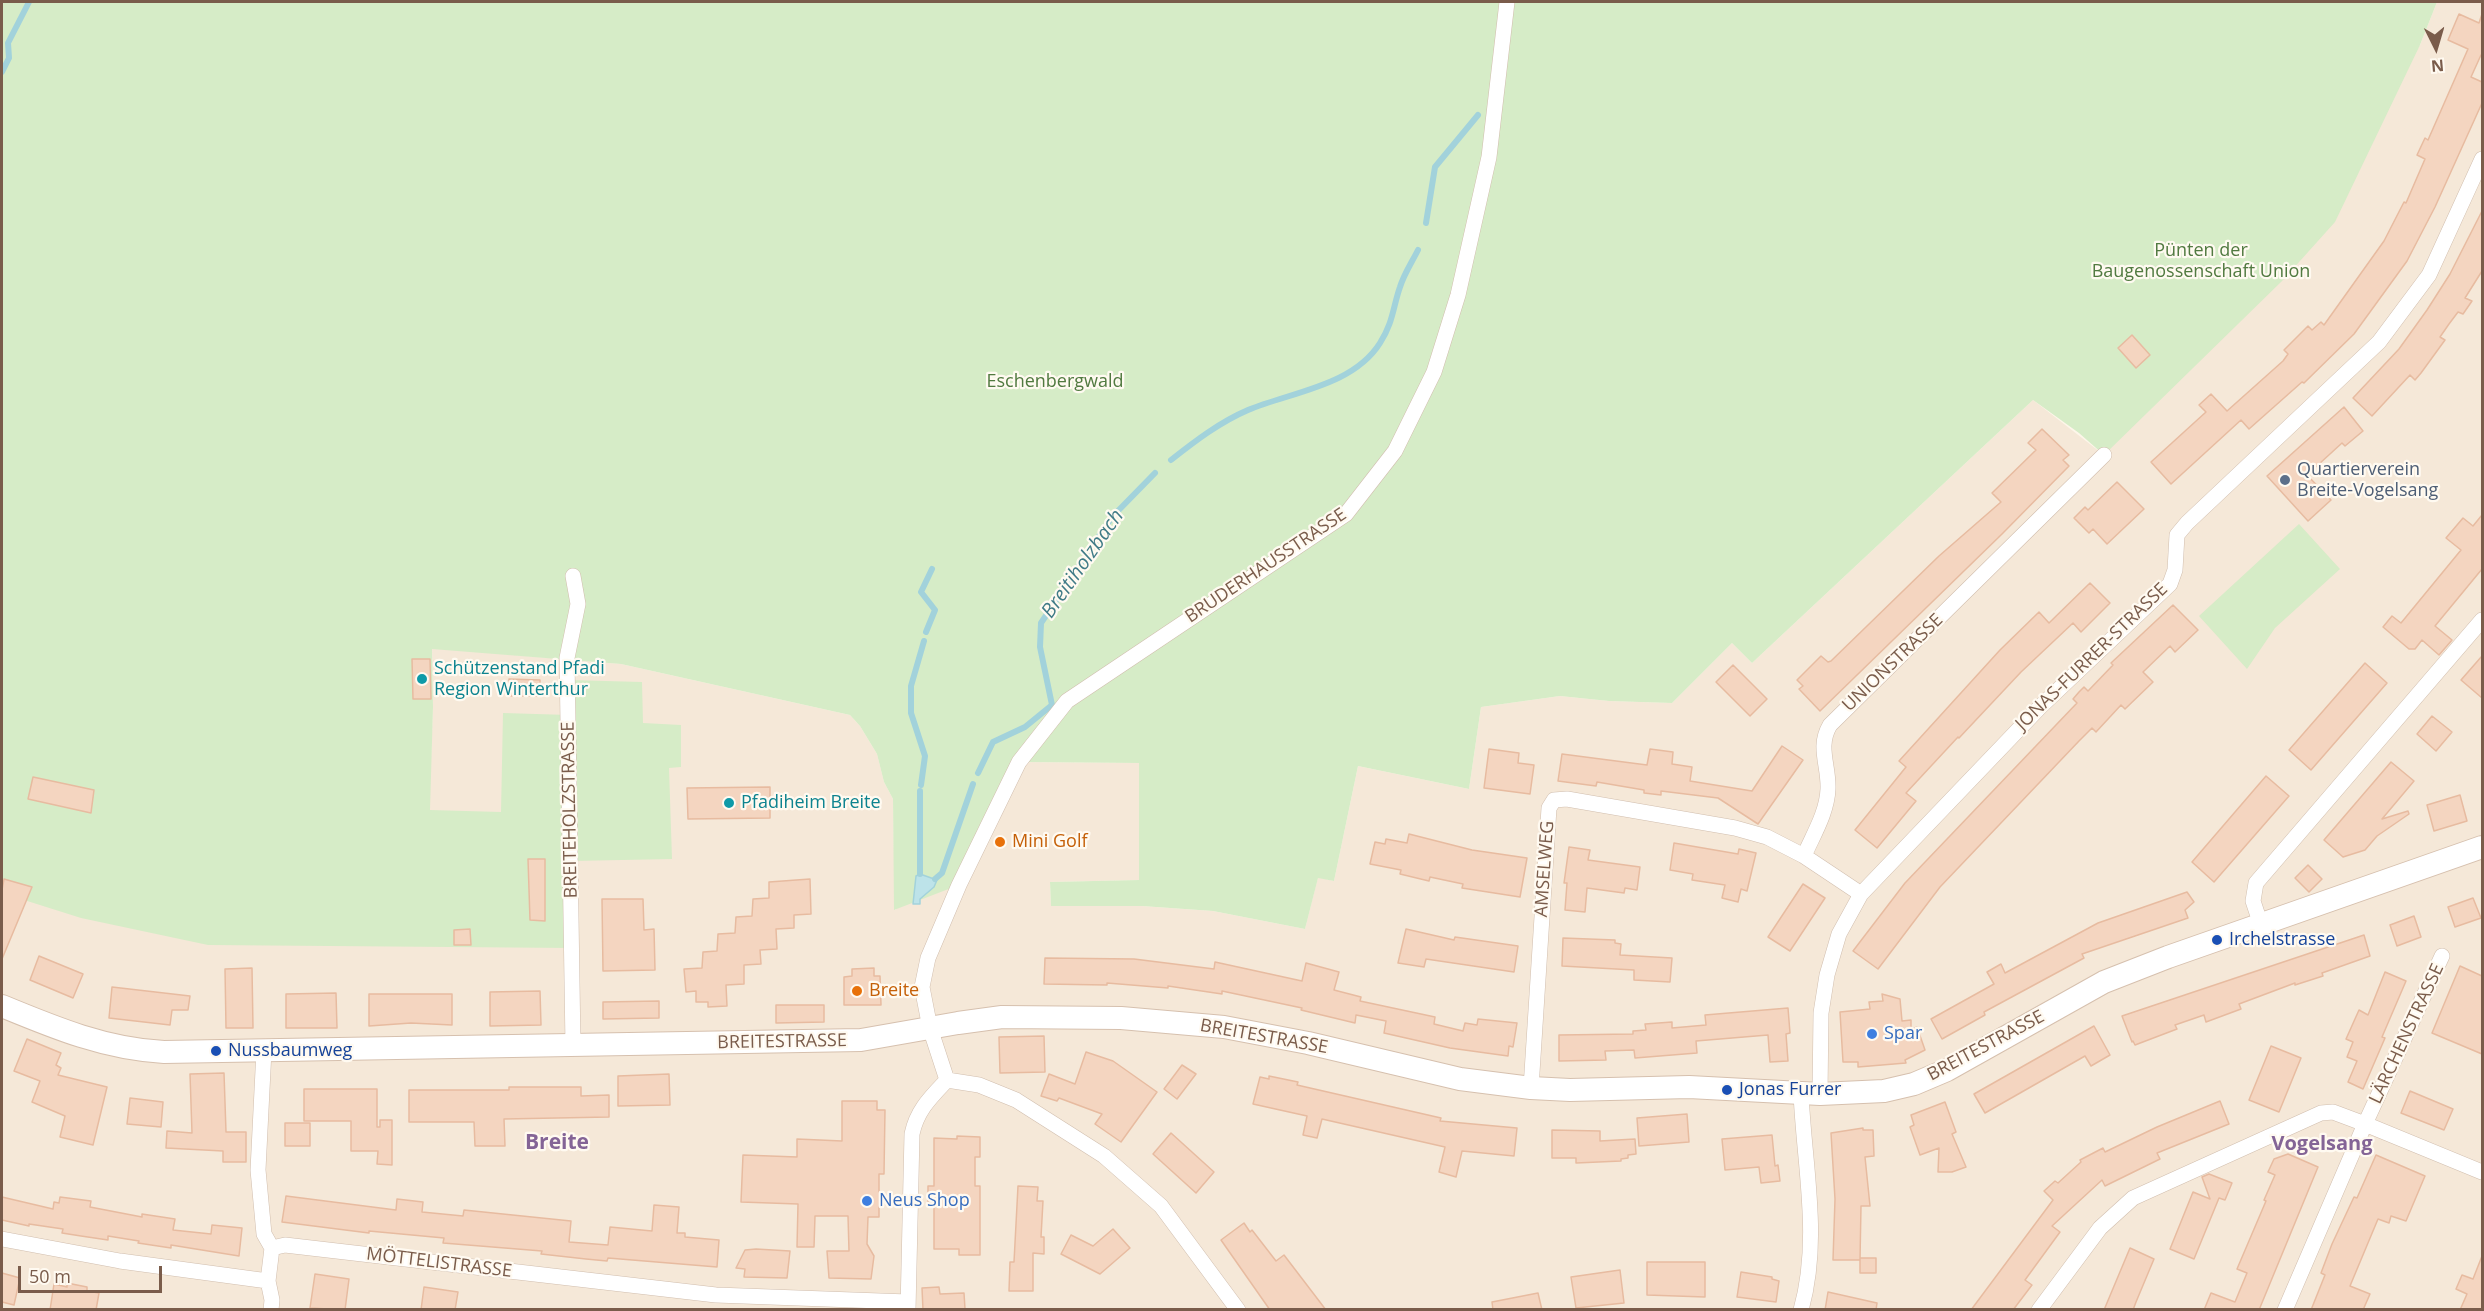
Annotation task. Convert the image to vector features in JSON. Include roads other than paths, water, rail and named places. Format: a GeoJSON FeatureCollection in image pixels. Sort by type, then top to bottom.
{"type":"FeatureCollection","features":[{"type":"Feature","properties":{"kind":"main road","name":"BREITESTRASSE"},"geometry":{"type":"LineString","coordinates":[[2,1006],[95,1042],[136,1051],[861,1040],[1002,1017],[1121,1017],[1181,1022],[1308,1043],[1460,1079],[1530,1088],[1570,1090],[1689,1088],[1811,1093],[1884,1091],[1934,1077],[2104,982],[2482,847]]}},
{"type":"Feature","properties":{"kind":"street","name":"BRUDERHAUSSTRASSE"},"geometry":{"type":"LineString","coordinates":[[947,1080],[930,1028],[922,987],[928,958],[959,885],[1019,762],[1034,740],[1066,701],[1346,513],[1395,451],[1434,372],[1458,295],[1489,158],[1507,2]]}},
{"type":"Feature","properties":{"kind":"street","name":"JONAS-FURRER-STRASSE"},"geometry":{"type":"LineString","coordinates":[[1801,1310],[1810,1264],[1811,1093],[1821,1014],[1827,975],[1839,934],[1861,894],[2040,707],[2170,584],[2175,570],[2177,535],[2187,523],[2379,342],[2429,274],[2482,159]]}},
{"type":"Feature","properties":{"kind":"street","name":"UNIONSTRASSE"},"geometry":{"type":"LineString","coordinates":[[1804,856],[1825,810],[1828,789],[1823,737],[1830,724],[2104,456]]}},
{"type":"Feature","properties":{"kind":"street","name":"BREITEHOLZSTRASSE"},"geometry":{"type":"LineString","coordinates":[[573,576],[578,604],[567,658],[573,1046]]}},
{"type":"Feature","properties":{"kind":"street"},"geometry":{"type":"LineString","coordinates":[[2261,925],[2253,901],[2256,883],[2482,620]]}},
{"type":"Feature","properties":{"kind":"street","name":"AMSELWEG"},"geometry":{"type":"LineString","coordinates":[[1530,1088],[1549,808],[1554,800],[1567,799],[1735,828],[1767,837],[1804,856]]}},
{"type":"Feature","properties":{"kind":"street"},"geometry":{"type":"LineString","coordinates":[[1804,856],[1861,894]]}},
{"type":"Feature","properties":{"kind":"street","name":"LÄRCHENSTRASSE"},"geometry":{"type":"LineString","coordinates":[[2285,1310],[2365,1124],[2442,956]]}},
{"type":"Feature","properties":{"kind":"street"},"geometry":{"type":"LineString","coordinates":[[264,1050],[258,1170],[264,1234],[272,1248],[268,1281],[272,1300],[271,1310]]}},
{"type":"Feature","properties":{"kind":"street"},"geometry":{"type":"LineString","coordinates":[[908,1306],[912,1134],[915,1119],[922,1106],[947,1080],[979,1085],[1016,1100],[1104,1156],[1161,1206],[1238,1310]]}},
{"type":"Feature","properties":{"kind":"street"},"geometry":{"type":"LineString","coordinates":[[2039,1310],[2100,1228],[2133,1198],[2321,1113],[2333,1112],[2482,1172]]}},
{"type":"Feature","properties":{"kind":"street"},"geometry":{"type":"LineString","coordinates":[[2,1239],[120,1261],[268,1281]]}},
{"type":"Feature","properties":{"kind":"street","name":"MÖTTELISTRASSE"},"geometry":{"type":"LineString","coordinates":[[272,1248],[285,1245],[717,1295],[908,1306]]}},
{"type":"Feature","properties":{"kind":"water"},"geometry":{"type":"Polygon","coordinates":[[[920,874],[937,880],[934,887],[920,899],[920,904],[913,904],[916,876],[920,874]]]}},
{"type":"Feature","properties":{"kind":"waterway"},"geometry":{"type":"LineString","coordinates":[[2,72],[9,58],[8,43],[29,2]]}},
{"type":"Feature","properties":{"kind":"waterway"},"geometry":{"type":"LineString","coordinates":[[1426,223],[1435,167],[1478,115]]}},
{"type":"Feature","properties":{"kind":"waterway","name":"Breitiholzbach"},"geometry":{"type":"LineString","coordinates":[[1171,460],[1208,432],[1248,410],[1320,386],[1354,369],[1380,343],[1388,329],[1402,282],[1418,250]]}},
{"type":"Feature","properties":{"kind":"waterway","name":"Breitiholzbach"},"geometry":{"type":"LineString","coordinates":[[978,773],[993,742],[1025,727],[1052,705],[1040,647],[1041,623],[1112,517],[1155,473]]}},
{"type":"Feature","properties":{"kind":"waterway"},"geometry":{"type":"LineString","coordinates":[[926,632],[935,610],[921,592],[932,569]]}},
{"type":"Feature","properties":{"kind":"waterway"},"geometry":{"type":"LineString","coordinates":[[921,785],[925,756],[911,713],[911,686],[924,641]]}},
{"type":"Feature","properties":{"kind":"waterway","name":"Breitiholzbach"},"geometry":{"type":"LineString","coordinates":[[935,879],[942,873],[973,784]]}},
{"type":"Feature","properties":{"kind":"waterway"},"geometry":{"type":"LineString","coordinates":[[920,791],[920,874]]}},
{"type":"Feature","properties":{"kind":"place","name":"Quartierverein Breite-Vogelsang"},"geometry":{"type":"Point","coordinates":[2285,480]}},
{"type":"Feature","properties":{"kind":"place","name":"Schützenstand Pfadi Region Winterthur"},"geometry":{"type":"Point","coordinates":[422,679]}},
{"type":"Feature","properties":{"kind":"place","name":"Pfadiheim Breite"},"geometry":{"type":"Point","coordinates":[729,803]}},
{"type":"Feature","properties":{"kind":"place","name":"Mini Golf"},"geometry":{"type":"Point","coordinates":[1000,842]}},
{"type":"Feature","properties":{"kind":"place","name":"Irchelstrasse"},"geometry":{"type":"Point","coordinates":[2217,940]}},
{"type":"Feature","properties":{"kind":"place","name":"Breite"},"geometry":{"type":"Point","coordinates":[857,991]}},
{"type":"Feature","properties":{"kind":"place","name":"Spar"},"geometry":{"type":"Point","coordinates":[1872,1034]}},
{"type":"Feature","properties":{"kind":"place","name":"Nussbaumweg"},"geometry":{"type":"Point","coordinates":[216,1051]}},
{"type":"Feature","properties":{"kind":"place","name":"Jonas Furrer"},"geometry":{"type":"Point","coordinates":[1727,1090]}},
{"type":"Feature","properties":{"kind":"place","name":"Neus Shop"},"geometry":{"type":"Point","coordinates":[867,1201]}},
{"type":"Feature","properties":{"kind":"district","name":"Breite"},"geometry":{"type":"Point","coordinates":[557,1143]}},
{"type":"Feature","properties":{"kind":"district","name":"Vogelsang"},"geometry":{"type":"Point","coordinates":[2322,1144]}},
{"type":"Feature","properties":{"kind":"park label","name":"Pünten der Baugenossenschaft Union"},"geometry":{"type":"Point","coordinates":[2201,261]}},
{"type":"Feature","properties":{"kind":"park label","name":"Eschenbergwald"},"geometry":{"type":"Point","coordinates":[1055,382]}}]}
